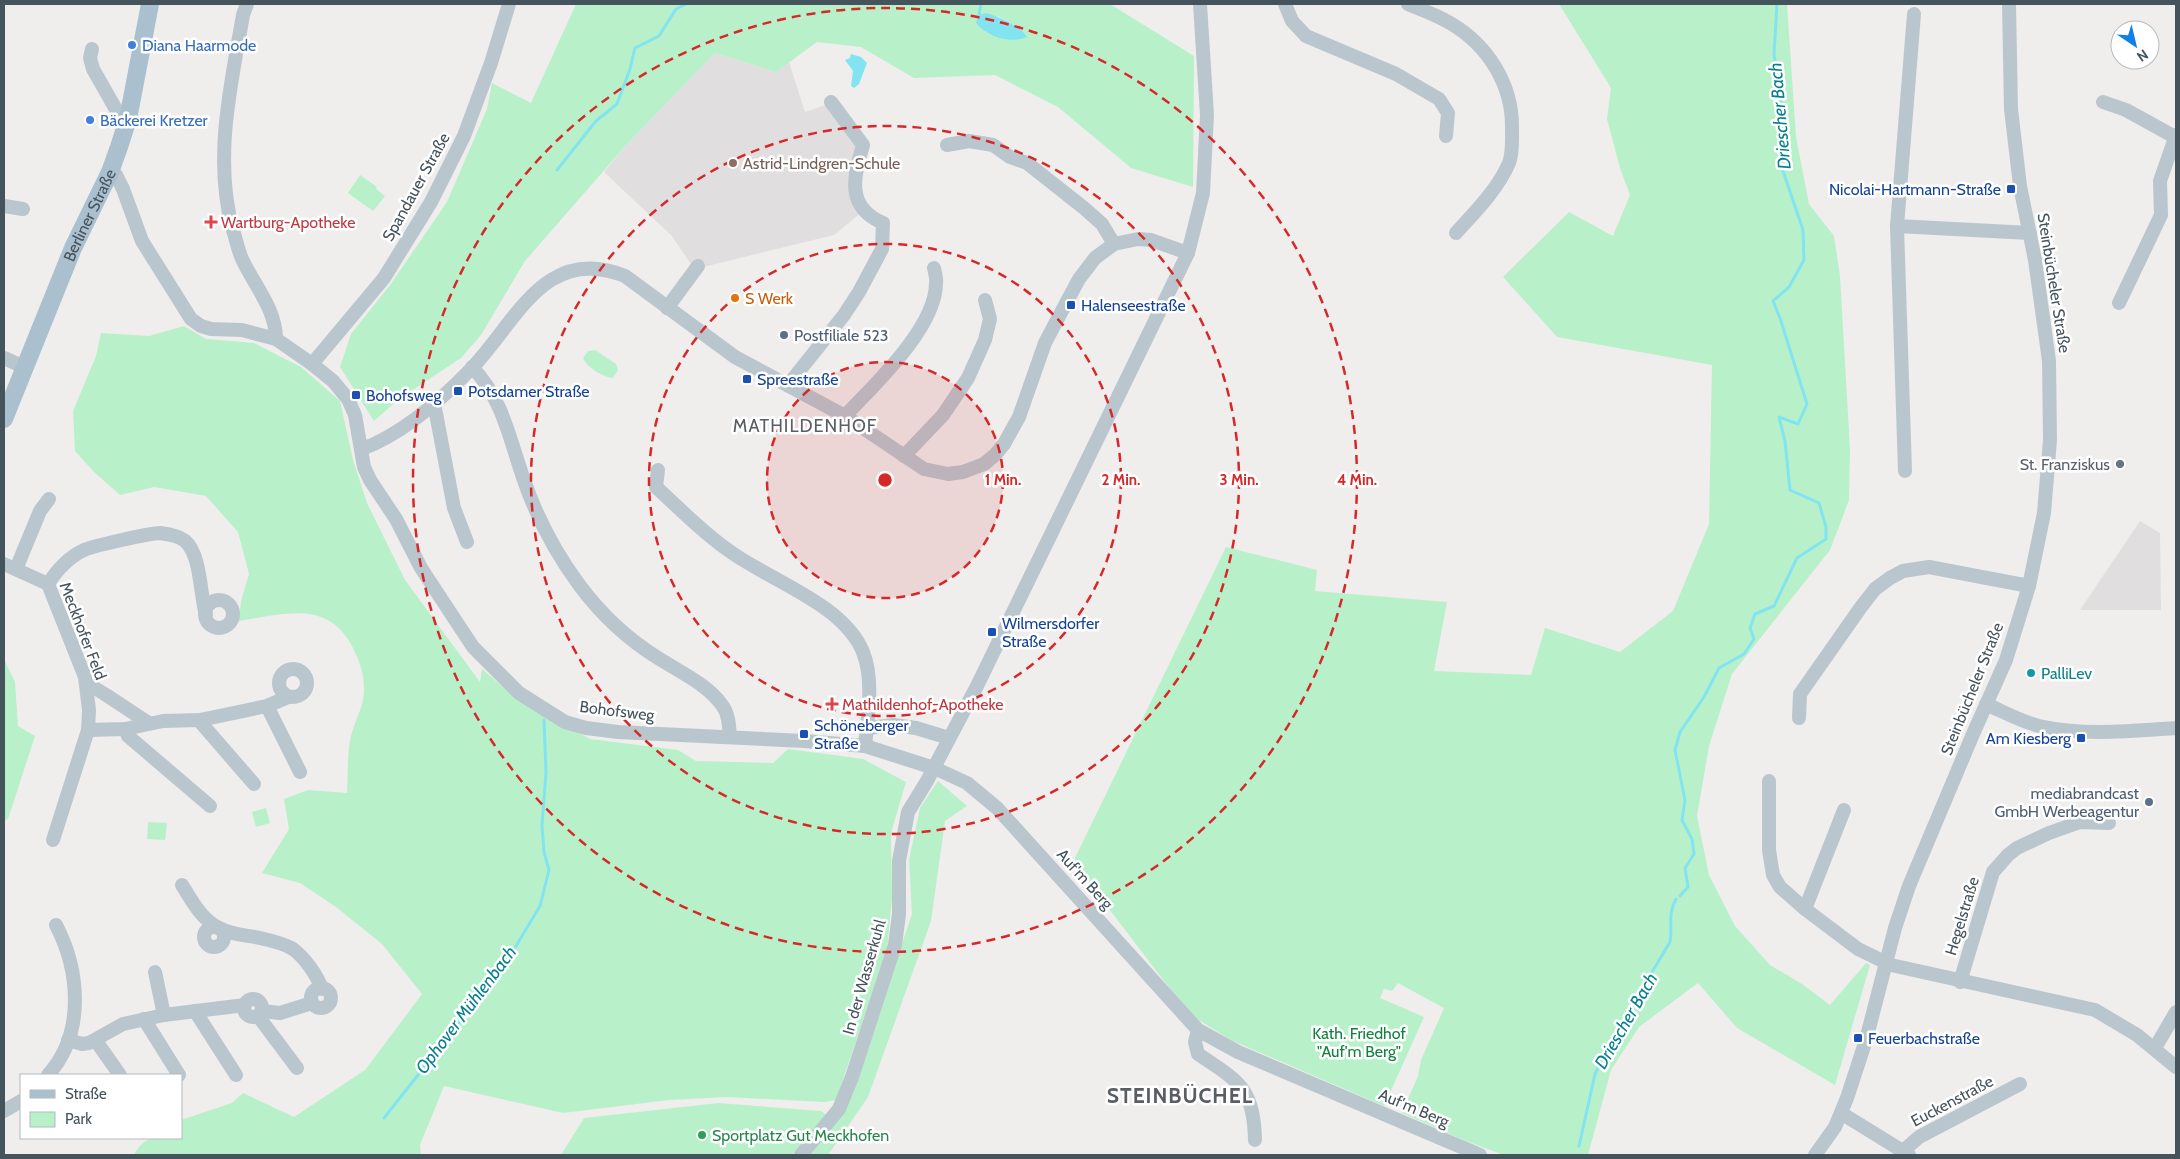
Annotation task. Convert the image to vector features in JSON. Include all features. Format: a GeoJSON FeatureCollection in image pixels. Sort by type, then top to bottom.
{"type":"FeatureCollection","features":[{"type":"Feature","properties":{"kind":"main road","name":"Berliner Straße"},"geometry":{"type":"LineString","coordinates":[[4,419],[73,248],[110,172],[128,119],[150,4]]}},
{"type":"Feature","properties":{"kind":"street"},"geometry":{"type":"LineString","coordinates":[[247,4],[243,15],[229,91],[224,162],[232,227],[242,258],[270,311],[276,328],[276,339]]}},
{"type":"Feature","properties":{"kind":"street","name":"Spandauer Straße"},"geometry":{"type":"LineString","coordinates":[[312,364],[384,278],[431,202],[467,128],[491,64],[509,4]]}},
{"type":"Feature","properties":{"kind":"street"},"geometry":{"type":"LineString","coordinates":[[934,768],[1006,626],[1188,253],[1203,193],[1207,125],[1200,4]]}},
{"type":"Feature","properties":{"kind":"street"},"geometry":{"type":"LineString","coordinates":[[1285,4],[1292,21],[1306,36],[1374,64],[1439,100],[1448,113],[1446,136]]}},
{"type":"Feature","properties":{"kind":"street"},"geometry":{"type":"LineString","coordinates":[[1408,4],[1449,22],[1480,46],[1498,72],[1511,108],[1512,144],[1509,162],[1490,192],[1456,233]]}},
{"type":"Feature","properties":{"kind":"street","name":"Steinbücheler Straße"},"geometry":{"type":"LineString","coordinates":[[1815,1155],[1835,1128],[1862,1053],[1895,928],[1909,886],[2006,660],[2029,586],[2044,513],[2050,440],[2049,361],[2030,233],[2020,186],[2011,109],[2009,4]]}},
{"type":"Feature","properties":{"kind":"street"},"geometry":{"type":"LineString","coordinates":[[1904,471],[1897,226],[1914,14]]}},
{"type":"Feature","properties":{"kind":"street"},"geometry":{"type":"LineString","coordinates":[[92,49],[90,58],[93,69],[118,113],[128,119]]}},
{"type":"Feature","properties":{"kind":"street"},"geometry":{"type":"LineString","coordinates":[[788,385],[844,315],[882,249],[883,223],[871,218],[858,202],[855,188],[854,176],[863,145],[831,102]]}},
{"type":"Feature","properties":{"kind":"street"},"geometry":{"type":"LineString","coordinates":[[2103,102],[2126,110],[2176,136],[2160,182],[2161,214],[2119,303]]}},
{"type":"Feature","properties":{"kind":"street"},"geometry":{"type":"LineString","coordinates":[[946,146],[969,142],[993,145],[1010,157],[1027,163],[1102,224],[1114,244]]}},
{"type":"Feature","properties":{"kind":"street","name":"Bohofsweg"},"geometry":{"type":"LineString","coordinates":[[110,172],[116,175],[124,189],[142,241],[191,319],[201,326],[211,329],[256,332],[276,339],[333,381],[348,399],[355,415],[364,467],[370,480],[396,519],[421,568],[473,647],[519,693],[565,722],[586,728],[866,746],[934,768]]}},
{"type":"Feature","properties":{"kind":"street"},"geometry":{"type":"LineString","coordinates":[[4,206],[24,209]]}},
{"type":"Feature","properties":{"kind":"street"},"geometry":{"type":"LineString","coordinates":[[1897,226],[2030,233]]}},
{"type":"Feature","properties":{"kind":"street"},"geometry":{"type":"LineString","coordinates":[[362,449],[389,436],[434,403],[472,368],[534,293],[554,278],[565,273],[588,268],[612,271],[635,282],[667,308],[735,357],[845,416],[924,469],[948,474],[973,469],[995,455],[1014,430],[1045,344],[1066,302],[1086,268],[1095,258],[1114,244],[1138,239],[1151,240],[1188,253]]}},
{"type":"Feature","properties":{"kind":"street"},"geometry":{"type":"LineString","coordinates":[[667,308],[698,266]]}},
{"type":"Feature","properties":{"kind":"street"},"geometry":{"type":"LineString","coordinates":[[845,416],[900,356],[915,336],[928,313],[933,297],[936,284],[934,268]]}},
{"type":"Feature","properties":{"kind":"street"},"geometry":{"type":"LineString","coordinates":[[904,456],[943,415],[968,378],[985,340],[990,319],[985,300]]}},
{"type":"Feature","properties":{"kind":"street"},"geometry":{"type":"LineString","coordinates":[[256,332],[270,311]]}},
{"type":"Feature","properties":{"kind":"street"},"geometry":{"type":"LineString","coordinates":[[4,358],[24,367]]}},
{"type":"Feature","properties":{"kind":"street"},"geometry":{"type":"LineString","coordinates":[[472,368],[482,377],[497,400],[541,525],[576,580],[592,600],[627,635],[657,658],[694,680],[716,698],[726,710],[730,737]]}},
{"type":"Feature","properties":{"kind":"street"},"geometry":{"type":"LineString","coordinates":[[434,403],[454,508],[468,542]]}},
{"type":"Feature","properties":{"kind":"street"},"geometry":{"type":"LineString","coordinates":[[658,470],[656,487],[704,532],[756,569],[830,612],[855,637],[867,664],[866,746]]}},
{"type":"Feature","properties":{"kind":"street","name":"Meckhofer Feld"},"geometry":{"type":"LineString","coordinates":[[49,499],[40,511],[10,566],[48,584],[88,685],[90,710],[88,730],[53,840]]}},
{"type":"Feature","properties":{"kind":"street"},"geometry":{"type":"LineString","coordinates":[[48,584],[55,573],[69,559],[85,549],[158,533],[172,535],[185,541],[192,550],[196,561],[206,614]]}},
{"type":"Feature","properties":{"kind":"street"},"geometry":{"type":"LineString","coordinates":[[1799,718],[1800,694],[1861,607],[1876,589],[1890,578],[1903,571],[1929,567],[2029,586]]}},
{"type":"Feature","properties":{"kind":"street"},"geometry":{"type":"LineString","coordinates":[[88,685],[93,685],[110,699],[149,723]]}},
{"type":"Feature","properties":{"kind":"street"},"geometry":{"type":"LineString","coordinates":[[88,730],[125,729],[163,721],[200,720],[267,706],[288,697]]}},
{"type":"Feature","properties":{"kind":"street"},"geometry":{"type":"LineString","coordinates":[[1986,704],[2015,718],[2063,730],[2089,732],[2176,728]]}},
{"type":"Feature","properties":{"kind":"street"},"geometry":{"type":"LineString","coordinates":[[267,706],[300,772]]}},
{"type":"Feature","properties":{"kind":"street"},"geometry":{"type":"LineString","coordinates":[[200,720],[254,784]]}},
{"type":"Feature","properties":{"kind":"street"},"geometry":{"type":"LineString","coordinates":[[867,728],[894,725],[916,728],[949,738]]}},
{"type":"Feature","properties":{"kind":"street"},"geometry":{"type":"LineString","coordinates":[[125,729],[128,736],[210,806]]}},
{"type":"Feature","properties":{"kind":"street","name":"Auf'm Berg"},"geometry":{"type":"LineString","coordinates":[[934,768],[967,783],[997,808],[1198,1030],[1238,1052],[1480,1155]]}},
{"type":"Feature","properties":{"kind":"street","name":"In der Wasserkuhl"},"geometry":{"type":"LineString","coordinates":[[801,1155],[839,1109],[852,1077],[895,944],[899,914],[899,861],[908,812],[934,768]]}},
{"type":"Feature","properties":{"kind":"street"},"geometry":{"type":"LineString","coordinates":[[1769,781],[1769,850],[1773,875],[1780,888],[1858,949],[1886,964],[1960,982],[2095,1010],[2138,1035],[2176,1067]]}},
{"type":"Feature","properties":{"kind":"street"},"geometry":{"type":"LineString","coordinates":[[1805,909],[1844,810]]}},
{"type":"Feature","properties":{"kind":"street","name":"Hegelstraße"},"geometry":{"type":"LineString","coordinates":[[1960,982],[1993,872],[2008,855],[2017,848],[2049,833],[2080,822],[2109,823]]}},
{"type":"Feature","properties":{"kind":"street"},"geometry":{"type":"LineString","coordinates":[[68,1040],[82,1044],[96,1041],[123,1024],[164,1015],[245,1005],[245,1011],[248,1016],[280,1013],[312,1003],[312,994],[316,990],[322,989],[317,976],[293,949],[261,938],[238,935],[220,929],[208,921],[195,908],[182,885]]}},
{"type":"Feature","properties":{"kind":"street"},"geometry":{"type":"LineString","coordinates":[[49,1074],[61,1056],[68,1040],[74,1017],[75,984],[65,945],[56,925]]}},
{"type":"Feature","properties":{"kind":"street"},"geometry":{"type":"LineString","coordinates":[[155,972],[164,1015]]}},
{"type":"Feature","properties":{"kind":"street"},"geometry":{"type":"LineString","coordinates":[[196,1011],[236,1075]]}},
{"type":"Feature","properties":{"kind":"street"},"geometry":{"type":"LineString","coordinates":[[2155,1048],[2176,1012]]}},
{"type":"Feature","properties":{"kind":"street"},"geometry":{"type":"LineString","coordinates":[[260,1014],[297,1068]]}},
{"type":"Feature","properties":{"kind":"street"},"geometry":{"type":"LineString","coordinates":[[144,1019],[178,1074]]}},
{"type":"Feature","properties":{"kind":"street"},"geometry":{"type":"LineString","coordinates":[[1198,1030],[1195,1042],[1198,1054],[1232,1076],[1240,1085],[1249,1101],[1254,1115],[1255,1140]]}},
{"type":"Feature","properties":{"kind":"street"},"geometry":{"type":"LineString","coordinates":[[96,1041],[119,1074]]}},
{"type":"Feature","properties":{"kind":"street","name":"Euckenstraße"},"geometry":{"type":"LineString","coordinates":[[1906,1153],[1919,1137],[2020,1084]]}},
{"type":"Feature","properties":{"kind":"street"},"geometry":{"type":"LineString","coordinates":[[4,1111],[20,1102]]}},
{"type":"Feature","properties":{"kind":"street"},"geometry":{"type":"LineString","coordinates":[[1841,1113],[1906,1153]]}},
{"type":"Feature","properties":{"kind":"shaded area","name":"Astrid-Lindgren-Schule"},"geometry":{"type":"Polygon","coordinates":[[[715,53],[776,72],[789,62],[805,112],[828,104],[855,142],[861,213],[834,235],[703,267],[690,263],[672,236],[604,172],[628,143],[715,53]]]}},
{"type":"Feature","properties":{"kind":"shaded area"},"geometry":{"type":"Polygon","coordinates":[[[2140,521],[2160,533],[2161,610],[2080,610],[2140,521]]]}},
{"type":"Feature","properties":{"kind":"green space"},"geometry":{"type":"Polygon","coordinates":[[[576,4],[1110,4],[1194,56],[1193,187],[1131,168],[1058,107],[995,75],[914,78],[861,47],[817,42],[776,72],[715,53],[628,143],[525,261],[481,335],[461,358],[399,399],[374,421],[340,367],[351,334],[390,285],[447,202],[487,109],[492,83],[531,103],[576,4]],[[998,16],[985,31],[1001,38],[1018,27],[998,16]]]}},
{"type":"Feature","properties":{"kind":"green space","name":"Kath. Friedhof \"Auf'm Berg\""},"geometry":{"type":"Polygon","coordinates":[[[1559,4],[1787,4],[1796,137],[1809,204],[1834,236],[1840,276],[1850,450],[1849,500],[1830,550],[1732,674],[1709,746],[1697,816],[1709,875],[1735,926],[1770,965],[1802,984],[1830,1005],[1866,963],[1870,965],[1835,1085],[1737,1028],[1698,983],[1639,1027],[1611,1070],[1588,1155],[1504,1155],[1466,1141],[1402,1113],[1418,1076],[1421,1060],[1444,1008],[1398,983],[1392,991],[1384,989],[1380,998],[1424,1017],[1384,1106],[1231,1040],[1197,1019],[1171,990],[1073,862],[1226,547],[1317,570],[1315,591],[1447,602],[1434,671],[1531,675],[1545,628],[1620,652],[1673,611],[1709,524],[1712,365],[1557,337],[1503,277],[1569,212],[1613,236],[1630,195],[1620,168],[1607,119],[1611,88],[1559,4]]]}},
{"type":"Feature","properties":{"kind":"green space"},"geometry":{"type":"Polygon","coordinates":[[[360,175],[377,187],[376,189],[385,196],[373,211],[348,193],[360,175]]]}},
{"type":"Feature","properties":{"kind":"green space"},"geometry":{"type":"Polygon","coordinates":[[[184,326],[206,339],[254,343],[301,367],[340,401],[353,460],[367,503],[405,580],[480,682],[482,669],[518,700],[590,739],[678,750],[696,761],[773,763],[788,749],[863,759],[906,782],[891,833],[892,898],[887,950],[836,1100],[824,1102],[726,1097],[669,1100],[563,1113],[444,1086],[420,1145],[421,1155],[134,1155],[143,1143],[151,1139],[182,1139],[182,1120],[232,1103],[243,1093],[294,1117],[365,1070],[422,994],[382,944],[336,907],[300,883],[262,873],[289,829],[284,799],[308,790],[347,793],[350,743],[364,692],[362,669],[353,648],[343,632],[331,622],[318,616],[304,614],[272,615],[239,621],[241,601],[249,574],[238,532],[206,496],[154,487],[120,495],[94,472],[75,451],[73,411],[96,356],[101,333],[149,336],[184,326]]]}},
{"type":"Feature","properties":{"kind":"green space"},"geometry":{"type":"Polygon","coordinates":[[[595,350],[616,364],[618,370],[613,378],[596,371],[585,362],[583,358],[588,351],[595,350]]]}},
{"type":"Feature","properties":{"kind":"green space"},"geometry":{"type":"Polygon","coordinates":[[[4,659],[15,682],[18,726],[35,736],[8,819],[4,821],[4,659]]]}},
{"type":"Feature","properties":{"kind":"green space"},"geometry":{"type":"Polygon","coordinates":[[[938,781],[967,806],[945,821],[931,921],[868,1097],[828,1155],[809,1155],[854,1086],[912,914],[909,860],[920,808],[938,781]]]}},
{"type":"Feature","properties":{"kind":"green space"},"geometry":{"type":"Polygon","coordinates":[[[266,808],[270,823],[256,827],[252,812],[266,808]]]}},
{"type":"Feature","properties":{"kind":"green space"},"geometry":{"type":"Polygon","coordinates":[[[148,822],[167,823],[165,840],[147,839],[148,822]]]}},
{"type":"Feature","properties":{"kind":"green space"},"geometry":{"type":"Polygon","coordinates":[[[718,1103],[821,1111],[826,1115],[792,1155],[561,1155],[584,1118],[718,1103]]]}},
{"type":"Feature","properties":{"kind":"water"},"geometry":{"type":"Polygon","coordinates":[[[986,13],[1014,25],[1027,37],[1014,40],[1000,38],[987,32],[976,23],[979,15],[986,13]]]}},
{"type":"Feature","properties":{"kind":"water"},"geometry":{"type":"Polygon","coordinates":[[[851,54],[861,57],[867,63],[859,84],[854,88],[851,86],[853,71],[845,60],[850,58],[851,54]]]}},
{"type":"Feature","properties":{"kind":"waterway","name":"Ophover Mühlenbach"},"geometry":{"type":"LineString","coordinates":[[557,170],[596,121],[617,104],[630,69],[635,48],[659,36],[676,9],[686,4]]}},
{"type":"Feature","properties":{"kind":"waterway"},"geometry":{"type":"LineString","coordinates":[[979,15],[981,4]]}},
{"type":"Feature","properties":{"kind":"waterway","name":"Driescher Bach"},"geometry":{"type":"LineString","coordinates":[[1680,896],[1688,887],[1685,868],[1694,854],[1692,839],[1682,820],[1685,800],[1675,750],[1680,732],[1704,697],[1719,668],[1744,654],[1754,639],[1750,628],[1755,614],[1774,606],[1797,558],[1826,539],[1826,527],[1819,503],[1790,490],[1785,441],[1779,417],[1798,424],[1807,404],[1773,301],[1789,287],[1804,260],[1803,230],[1782,168],[1782,109],[1774,54],[1777,4]]}},
{"type":"Feature","properties":{"kind":"waterway","name":"Ophover Mühlenbach"},"geometry":{"type":"LineString","coordinates":[[384,1118],[504,966],[540,906],[549,870],[544,852],[542,826],[546,772],[544,720]]}},
{"type":"Feature","properties":{"kind":"waterway","name":"Driescher Bach"},"geometry":{"type":"LineString","coordinates":[[1579,1146],[1595,1074],[1608,1046],[1670,942],[1671,915],[1676,899]]}},
{"type":"Feature","properties":{"kind":"place","name":"Diana Haarmode"},"geometry":{"type":"Point","coordinates":[132,45]}},
{"type":"Feature","properties":{"kind":"place","name":"Bäckerei Kretzer"},"geometry":{"type":"Point","coordinates":[90,120]}},
{"type":"Feature","properties":{"kind":"place","name":"Astrid-Lindgren-Schule"},"geometry":{"type":"Point","coordinates":[733,163]}},
{"type":"Feature","properties":{"kind":"place","name":"Nicolai-Hartmann-Straße"},"geometry":{"type":"Point","coordinates":[2011,189]}},
{"type":"Feature","properties":{"kind":"place","name":"Wartburg-Apotheke"},"geometry":{"type":"Point","coordinates":[211,222]}},
{"type":"Feature","properties":{"kind":"place","name":"S Werk"},"geometry":{"type":"Point","coordinates":[735,298]}},
{"type":"Feature","properties":{"kind":"place","name":"Halenseestraße"},"geometry":{"type":"Point","coordinates":[1071,305]}},
{"type":"Feature","properties":{"kind":"place","name":"Postfiliale 523"},"geometry":{"type":"Point","coordinates":[784,335]}},
{"type":"Feature","properties":{"kind":"place","name":"Spreestraße"},"geometry":{"type":"Point","coordinates":[747,379]}},
{"type":"Feature","properties":{"kind":"place","name":"Potsdamer Straße"},"geometry":{"type":"Point","coordinates":[458,391]}},
{"type":"Feature","properties":{"kind":"place","name":"Bohofsweg"},"geometry":{"type":"Point","coordinates":[356,395]}},
{"type":"Feature","properties":{"kind":"place","name":"St. Franziskus"},"geometry":{"type":"Point","coordinates":[2120,464]}},
{"type":"Feature","properties":{"kind":"place","name":"Wilmersdorfer Straße"},"geometry":{"type":"Point","coordinates":[992,632]}},
{"type":"Feature","properties":{"kind":"place","name":"PalliLev"},"geometry":{"type":"Point","coordinates":[2031,673]}},
{"type":"Feature","properties":{"kind":"place","name":"Mathildenhof-Apotheke"},"geometry":{"type":"Point","coordinates":[832,704]}},
{"type":"Feature","properties":{"kind":"place","name":"Schöneberger Straße"},"geometry":{"type":"Point","coordinates":[804,734]}},
{"type":"Feature","properties":{"kind":"place","name":"Am Kiesberg"},"geometry":{"type":"Point","coordinates":[2081,738]}},
{"type":"Feature","properties":{"kind":"place","name":"mediabrandcast GmbH Werbeagentur"},"geometry":{"type":"Point","coordinates":[2149,802]}},
{"type":"Feature","properties":{"kind":"place","name":"Feuerbachstraße"},"geometry":{"type":"Point","coordinates":[1858,1038]}},
{"type":"Feature","properties":{"kind":"place","name":"Sportplatz Gut Meckhofen"},"geometry":{"type":"Point","coordinates":[702,1135]}},
{"type":"Feature","properties":{"kind":"district","name":"MATHILDENHOF"},"geometry":{"type":"Point","coordinates":[805,426]}},
{"type":"Feature","properties":{"kind":"district","name":"STEINBÜCHEL"},"geometry":{"type":"Point","coordinates":[1180,1095]}}]}
